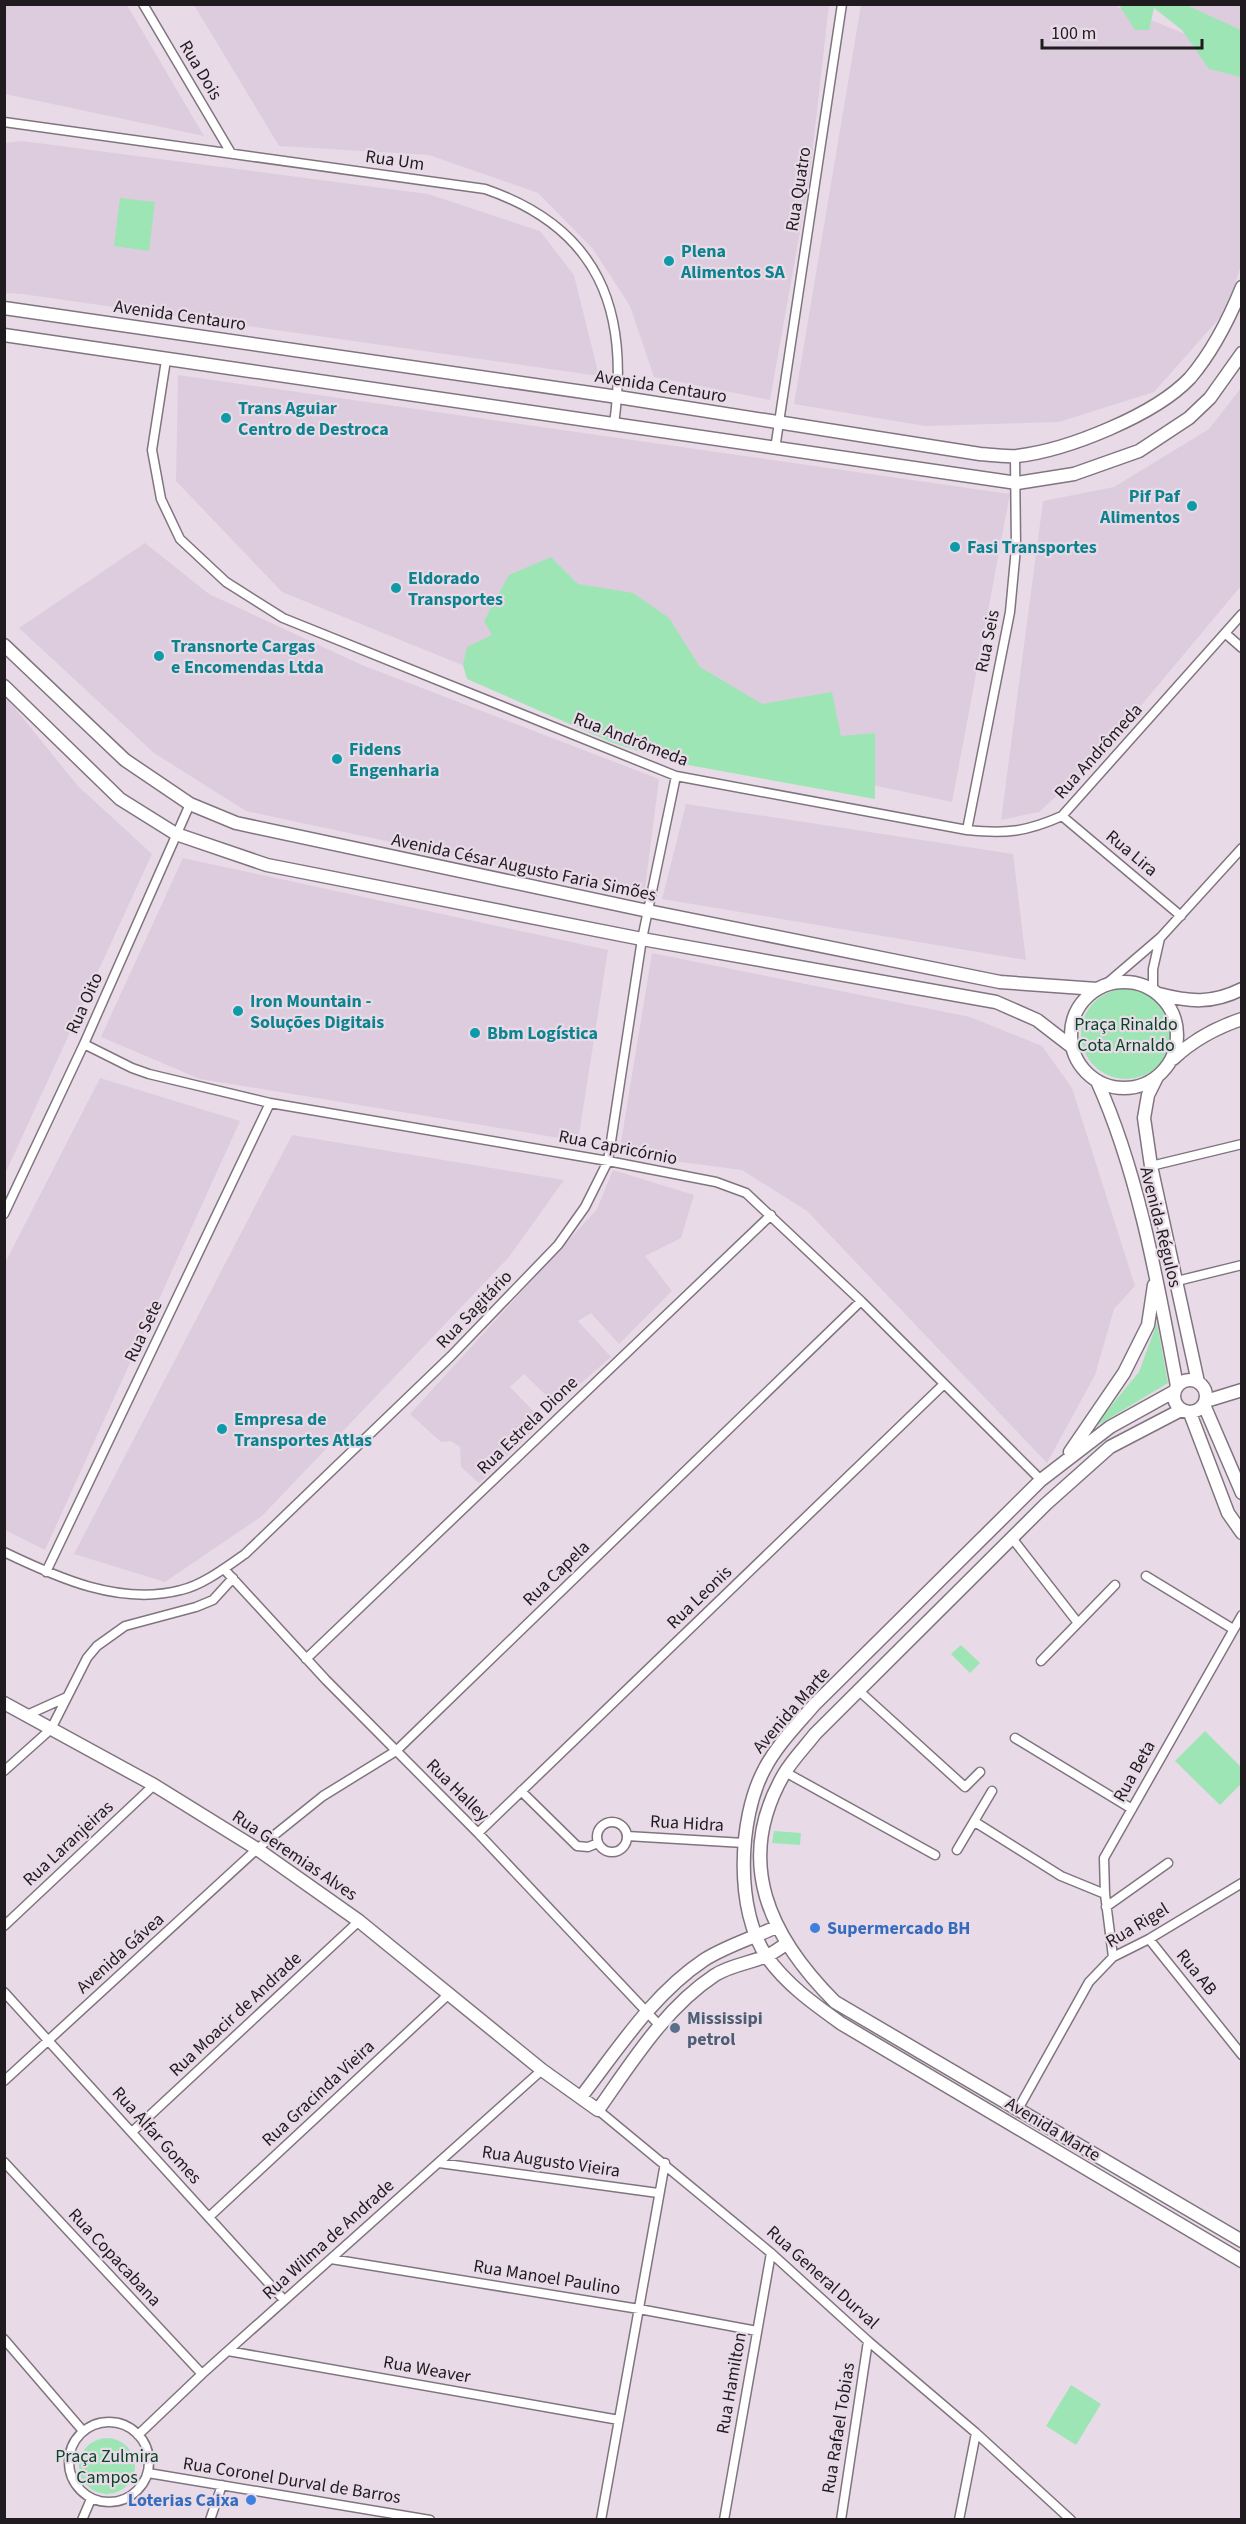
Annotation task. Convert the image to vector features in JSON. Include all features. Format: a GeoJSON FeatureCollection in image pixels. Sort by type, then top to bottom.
{"type":"FeatureCollection","features":[{"type":"Feature","properties":{"kind":"street","name":"Rua Dois"},"geometry":{"type":"LineString","coordinates":[[143,4],[231,153]]}},
{"type":"Feature","properties":{"kind":"street","name":"Rua Quatro"},"geometry":{"type":"LineString","coordinates":[[775,449],[842,4]]}},
{"type":"Feature","properties":{"kind":"street","name":"Rua Um"},"geometry":{"type":"LineString","coordinates":[[4,122],[485,189],[526,205],[574,241],[603,284],[612,317],[618,357],[618,397],[614,424]]}},
{"type":"Feature","properties":{"kind":"street","name":"Avenida Centauro"},"geometry":{"type":"LineString","coordinates":[[4,308],[618,397],[980,454],[1016,456],[1068,444],[1143,413],[1166,399],[1189,378],[1215,344],[1242,287]]}},
{"type":"Feature","properties":{"kind":"street"},"geometry":{"type":"LineString","coordinates":[[4,335],[1017,483],[1074,474],[1139,451],[1196,411],[1210,398],[1242,353]]}},
{"type":"Feature","properties":{"kind":"street","name":"Rua Andrômeda"},"geometry":{"type":"LineString","coordinates":[[166,360],[152,450],[161,499],[180,538],[226,582],[283,618],[676,776],[967,830],[999,833],[1034,828],[1062,816],[1242,615]]}},
{"type":"Feature","properties":{"kind":"street","name":"Rua Seis"},"geometry":{"type":"LineString","coordinates":[[967,830],[1010,612],[1016,548],[1016,456]]}},
{"type":"Feature","properties":{"kind":"street"},"geometry":{"type":"LineString","coordinates":[[1226,634],[1242,648]]}},
{"type":"Feature","properties":{"kind":"street","name":"Avenida César Augusto Faria Simões"},"geometry":{"type":"LineString","coordinates":[[4,645],[125,760],[190,804],[236,823],[648,911],[1000,981],[1101,987]]}},
{"type":"Feature","properties":{"kind":"street"},"geometry":{"type":"LineString","coordinates":[[4,686],[120,799],[176,834],[267,865],[642,939],[996,1002],[1037,1020],[1072,1047]]}},
{"type":"Feature","properties":{"kind":"street","name":"Rua Sagitário"},"geometry":{"type":"LineString","coordinates":[[4,1552],[46,1572],[107,1592],[144,1595],[182,1590],[224,1569],[245,1554],[451,1356],[558,1245],[585,1207],[608,1161],[642,939],[676,776]]}},
{"type":"Feature","properties":{"kind":"street","name":"Rua Oito"},"geometry":{"type":"LineString","coordinates":[[4,1214],[84,1044],[190,804]]}},
{"type":"Feature","properties":{"kind":"street","name":"Rua Lira"},"geometry":{"type":"LineString","coordinates":[[1062,816],[1181,916]]}},
{"type":"Feature","properties":{"kind":"street"},"geometry":{"type":"LineString","coordinates":[[1242,848],[1161,937],[1084,1000],[1075,1014],[1071,1031],[1072,1047],[1078,1060],[1097,1081],[1112,1087],[1128,1088],[1144,1084],[1158,1076],[1187,1046],[1203,1035],[1242,1019]]}},
{"type":"Feature","properties":{"kind":"street"},"geometry":{"type":"LineString","coordinates":[[1161,937],[1153,969],[1156,992],[1168,1005],[1176,1026],[1176,1048],[1170,1062]]}},
{"type":"Feature","properties":{"kind":"street"},"geometry":{"type":"LineString","coordinates":[[1101,987],[1121,982],[1138,984],[1189,1002],[1211,999],[1242,989]]}},
{"type":"Feature","properties":{"kind":"street","name":"Rua Capricórnio"},"geometry":{"type":"LineString","coordinates":[[84,1044],[141,1071],[270,1103],[608,1161],[716,1182],[746,1193],[861,1301],[1041,1480]]}},
{"type":"Feature","properties":{"kind":"street","name":"Avenida Régulos"},"geometry":{"type":"LineString","coordinates":[[1158,1076],[1148,1095],[1144,1118],[1151,1166],[1203,1395],[1242,1493]]}},
{"type":"Feature","properties":{"kind":"street","name":"Avenida Régulos"},"geometry":{"type":"LineString","coordinates":[[1097,1081],[1122,1145],[1155,1275],[1176,1388]]}},
{"type":"Feature","properties":{"kind":"street","name":"Rua Sete"},"geometry":{"type":"LineString","coordinates":[[46,1572],[270,1103]]}},
{"type":"Feature","properties":{"kind":"street"},"geometry":{"type":"LineString","coordinates":[[1151,1166],[1242,1144]]}},
{"type":"Feature","properties":{"kind":"street","name":"Rua Estrela Dione"},"geometry":{"type":"LineString","coordinates":[[306,1659],[771,1215]]}},
{"type":"Feature","properties":{"kind":"street"},"geometry":{"type":"LineString","coordinates":[[1177,1281],[1242,1264]]}},
{"type":"Feature","properties":{"kind":"street"},"geometry":{"type":"LineString","coordinates":[[1063,1463],[1124,1373],[1148,1325],[1155,1275]]}},
{"type":"Feature","properties":{"kind":"street","name":"Rua Capela"},"geometry":{"type":"LineString","coordinates":[[257,1849],[323,1796],[396,1751],[861,1301]]}},
{"type":"Feature","properties":{"kind":"street"},"geometry":{"type":"LineString","coordinates":[[1203,1395],[1187,1380],[1176,1388],[1174,1401],[1185,1411],[1228,1513],[1242,1533]]}},
{"type":"Feature","properties":{"kind":"street","name":"Rua Leonis"},"geometry":{"type":"LineString","coordinates":[[478,1833],[944,1384]]}},
{"type":"Feature","properties":{"kind":"street","name":"Avenida Marte"},"geometry":{"type":"LineString","coordinates":[[1176,1388],[1110,1427],[1041,1480],[814,1705],[784,1740],[763,1770],[751,1803],[744,1843],[744,1877],[756,1937],[766,1956],[790,1985],[842,2024],[1236,2258]]}},
{"type":"Feature","properties":{"kind":"street"},"geometry":{"type":"LineString","coordinates":[[1203,1395],[1242,1390]]}},
{"type":"Feature","properties":{"kind":"street"},"geometry":{"type":"LineString","coordinates":[[1185,1411],[1200,1409],[1203,1395]]}},
{"type":"Feature","properties":{"kind":"street","name":"Avenida Marte"},"geometry":{"type":"LineString","coordinates":[[1185,1411],[1110,1447],[1012,1538],[815,1734],[785,1772],[766,1816],[761,1843],[762,1883],[771,1915],[786,1944],[807,1974],[835,2002],[1240,2240]]}},
{"type":"Feature","properties":{"kind":"street"},"geometry":{"type":"LineString","coordinates":[[998,1524],[1012,1538],[1078,1623]]}},
{"type":"Feature","properties":{"kind":"street","name":"Rua Halley"},"geometry":{"type":"LineString","coordinates":[[224,1569],[306,1659],[478,1833],[660,2026]]}},
{"type":"Feature","properties":{"kind":"street"},"geometry":{"type":"LineString","coordinates":[[1146,1576],[1233,1629]]}},
{"type":"Feature","properties":{"kind":"street"},"geometry":{"type":"LineString","coordinates":[[4,1771],[51,1729],[87,1658],[97,1646],[112,1634],[131,1624],[196,1607],[213,1600],[233,1578]]}},
{"type":"Feature","properties":{"kind":"street"},"geometry":{"type":"LineString","coordinates":[[1041,1661],[1115,1585]]}},
{"type":"Feature","properties":{"kind":"street","name":"Rua Beta"},"geometry":{"type":"LineString","coordinates":[[1113,1956],[1106,1907],[1104,1858],[1242,1615]]}},
{"type":"Feature","properties":{"kind":"street"},"geometry":{"type":"LineString","coordinates":[[858,1690],[965,1787],[980,1772]]}},
{"type":"Feature","properties":{"kind":"street"},"geometry":{"type":"LineString","coordinates":[[27,1715],[67,1697]]}},
{"type":"Feature","properties":{"kind":"street","name":"Rua Geremias Alves"},"geometry":{"type":"LineString","coordinates":[[4,1702],[154,1785],[257,1849],[359,1921],[543,2070]]}},
{"type":"Feature","properties":{"kind":"street"},"geometry":{"type":"LineString","coordinates":[[1015,1738],[1132,1809]]}},
{"type":"Feature","properties":{"kind":"street"},"geometry":{"type":"LineString","coordinates":[[785,1772],[935,1855]]}},
{"type":"Feature","properties":{"kind":"street","name":"Rua Laranjeiras"},"geometry":{"type":"LineString","coordinates":[[4,1926],[154,1785]]}},
{"type":"Feature","properties":{"kind":"street"},"geometry":{"type":"LineString","coordinates":[[521,1791],[577,1846],[588,1847],[598,1843]]}},
{"type":"Feature","properties":{"kind":"street"},"geometry":{"type":"LineString","coordinates":[[957,1850],[992,1791]]}},
{"type":"Feature","properties":{"kind":"street"},"geometry":{"type":"LineString","coordinates":[[610,1821],[620,1824],[627,1836],[625,1845],[617,1851],[604,1850],[598,1843],[598,1829],[610,1821]]}},
{"type":"Feature","properties":{"kind":"street"},"geometry":{"type":"LineString","coordinates":[[975,1822],[1061,1876],[1105,1894]]}},
{"type":"Feature","properties":{"kind":"street","name":"Rua Hidra"},"geometry":{"type":"LineString","coordinates":[[627,1836],[744,1843]]}},
{"type":"Feature","properties":{"kind":"street"},"geometry":{"type":"LineString","coordinates":[[744,1843],[761,1843]]}},
{"type":"Feature","properties":{"kind":"street","name":"Avenida Gávea"},"geometry":{"type":"LineString","coordinates":[[4,2081],[257,1849]]}},
{"type":"Feature","properties":{"kind":"street"},"geometry":{"type":"LineString","coordinates":[[1106,1907],[1168,1863]]}},
{"type":"Feature","properties":{"kind":"street","name":"Rua Rigel"},"geometry":{"type":"LineString","coordinates":[[1017,2111],[1089,1982],[1113,1956],[1149,1939],[1242,1883]]}},
{"type":"Feature","properties":{"kind":"street","name":"Rua Moacir de Andrade"},"geometry":{"type":"LineString","coordinates":[[132,2132],[359,1921]]}},
{"type":"Feature","properties":{"kind":"street"},"geometry":{"type":"LineString","coordinates":[[581,2097],[646,2012],[683,1975],[707,1958],[776,1926]]}},
{"type":"Feature","properties":{"kind":"street","name":"Rua AB"},"geometry":{"type":"LineString","coordinates":[[1149,1939],[1242,2055]]}},
{"type":"Feature","properties":{"kind":"street"},"geometry":{"type":"LineString","coordinates":[[598,2110],[660,2026],[684,2002],[716,1975],[746,1961],[766,1956],[786,1944]]}},
{"type":"Feature","properties":{"kind":"street","name":"Rua Alfar Gomes"},"geometry":{"type":"LineString","coordinates":[[4,1992],[285,2300]]}},
{"type":"Feature","properties":{"kind":"street","name":"Rua Gracinda Vieira"},"geometry":{"type":"LineString","coordinates":[[209,2217],[450,1993]]}},
{"type":"Feature","properties":{"kind":"street","name":"Rua General Durval"},"geometry":{"type":"LineString","coordinates":[[543,2070],[665,2163],[771,2253],[868,2341],[976,2433],[1071,2520]]}},
{"type":"Feature","properties":{"kind":"street","name":"Rua Wilma de Andrade"},"geometry":{"type":"LineString","coordinates":[[138,2435],[202,2374],[543,2070]]}},
{"type":"Feature","properties":{"kind":"street"},"geometry":{"type":"LineString","coordinates":[[1010,2123],[1017,2111]]}},
{"type":"Feature","properties":{"kind":"street","name":"Rua Copacabana"},"geometry":{"type":"LineString","coordinates":[[4,2162],[202,2374]]}},
{"type":"Feature","properties":{"kind":"street","name":"Rua Augusto Vieira"},"geometry":{"type":"LineString","coordinates":[[439,2163],[658,2193]]}},
{"type":"Feature","properties":{"kind":"street"},"geometry":{"type":"LineString","coordinates":[[601,2520],[665,2163]]}},
{"type":"Feature","properties":{"kind":"street"},"geometry":{"type":"LineString","coordinates":[[1236,2258],[1240,2240]]}},
{"type":"Feature","properties":{"kind":"street","name":"Rua Hamilton"},"geometry":{"type":"LineString","coordinates":[[724,2520],[771,2253]]}},
{"type":"Feature","properties":{"kind":"street","name":"Rua Manoel Paulino"},"geometry":{"type":"LineString","coordinates":[[331,2259],[639,2309],[757,2331]]}},
{"type":"Feature","properties":{"kind":"street"},"geometry":{"type":"LineString","coordinates":[[4,2339],[83,2431]]}},
{"type":"Feature","properties":{"kind":"street","name":"Rua Rafael Tobias"},"geometry":{"type":"LineString","coordinates":[[841,2520],[868,2341]]}},
{"type":"Feature","properties":{"kind":"street","name":"Rua Weaver"},"geometry":{"type":"LineString","coordinates":[[228,2351],[619,2420]]}},
{"type":"Feature","properties":{"kind":"street"},"geometry":{"type":"LineString","coordinates":[[109,2422],[130,2428],[138,2435],[146,2446],[149,2457],[148,2473],[136,2493],[121,2501],[105,2503],[91,2499],[77,2488],[71,2477],[68,2463],[72,2445],[83,2431],[109,2422]]}},
{"type":"Feature","properties":{"kind":"street"},"geometry":{"type":"LineString","coordinates":[[959,2520],[976,2433]]}},
{"type":"Feature","properties":{"kind":"street","name":"Rua Coronel Durval de Barros"},"geometry":{"type":"LineString","coordinates":[[148,2473],[430,2520]]}},
{"type":"Feature","properties":{"kind":"street"},"geometry":{"type":"LineString","coordinates":[[210,2520],[222,2485]]}},
{"type":"Feature","properties":{"kind":"street"},"geometry":{"type":"LineString","coordinates":[[82,2520],[91,2499]]}},
{"type":"Feature","properties":{"kind":"shaded area"},"geometry":{"type":"Polygon","coordinates":[[[5,4],[127,5],[204,136],[5,94],[5,4]]]}},
{"type":"Feature","properties":{"kind":"shaded area"},"geometry":{"type":"Polygon","coordinates":[[[194,5],[829,5],[809,181],[770,400],[654,377],[630,306],[593,249],[538,193],[429,155],[279,146],[194,5]]]}},
{"type":"Feature","properties":{"kind":"shaded area"},"geometry":{"type":"Polygon","coordinates":[[[861,5],[1113,5],[1241,56],[1241,266],[1225,312],[1154,392],[1059,422],[925,426],[794,404],[861,5]]]}},
{"type":"Feature","properties":{"kind":"shaded area"},"geometry":{"type":"Polygon","coordinates":[[[1148,5],[1241,5],[1241,47],[1148,5]]]}},
{"type":"Feature","properties":{"kind":"shaded area"},"geometry":{"type":"Polygon","coordinates":[[[22,141],[428,194],[540,231],[574,275],[599,376],[5,293],[5,143],[22,141]]]}},
{"type":"Feature","properties":{"kind":"shaded area"},"geometry":{"type":"Polygon","coordinates":[[[178,375],[1010,494],[952,802],[632,734],[282,592],[176,481],[178,375]]]}},
{"type":"Feature","properties":{"kind":"shaded area","name":"Pif Paf Alimentos"},"geometry":{"type":"Polygon","coordinates":[[[1241,388],[1241,586],[1094,762],[1039,812],[1001,820],[1043,501],[1114,487],[1209,429],[1241,388]]]}},
{"type":"Feature","properties":{"kind":"shaded area"},"geometry":{"type":"Polygon","coordinates":[[[145,543],[209,594],[362,665],[659,779],[644,896],[246,811],[154,753],[19,628],[145,543]]]}},
{"type":"Feature","properties":{"kind":"shaded area"},"geometry":{"type":"Polygon","coordinates":[[[5,696],[78,786],[152,854],[5,1174],[5,696]]]}},
{"type":"Feature","properties":{"kind":"shaded area"},"geometry":{"type":"Polygon","coordinates":[[[686,804],[1013,854],[1026,960],[662,899],[686,804]]]}},
{"type":"Feature","properties":{"kind":"shaded area"},"geometry":{"type":"Polygon","coordinates":[[[183,858],[608,950],[578,1141],[200,1079],[101,1037],[183,858]]]}},
{"type":"Feature","properties":{"kind":"shaded area"},"geometry":{"type":"Polygon","coordinates":[[[652,953],[970,1017],[1042,1046],[1072,1088],[1135,1286],[1114,1309],[1095,1375],[1047,1463],[807,1211],[742,1170],[619,1154],[652,953]]]}},
{"type":"Feature","properties":{"kind":"shaded area"},"geometry":{"type":"Polygon","coordinates":[[[100,1078],[240,1121],[45,1550],[5,1530],[5,1263],[100,1078]]]}},
{"type":"Feature","properties":{"kind":"shaded area"},"geometry":{"type":"Polygon","coordinates":[[[292,1135],[564,1180],[509,1257],[262,1516],[165,1582],[74,1554],[292,1135]]]}},
{"type":"Feature","properties":{"kind":"shaded area"},"geometry":{"type":"Polygon","coordinates":[[[613,1170],[694,1195],[681,1238],[645,1256],[672,1291],[619,1344],[591,1313],[578,1321],[611,1357],[556,1405],[524,1374],[510,1387],[543,1421],[479,1483],[461,1467],[460,1447],[451,1441],[441,1442],[410,1414],[597,1209],[613,1170]]]}},
{"type":"Feature","properties":{"kind":"green space"},"geometry":{"type":"Polygon","coordinates":[[[1119,5],[1186,5],[1241,30],[1241,77],[1209,69],[1182,30],[1154,8],[1149,30],[1135,30],[1119,5]]]}},
{"type":"Feature","properties":{"kind":"green space"},"geometry":{"type":"Polygon","coordinates":[[[120,198],[155,202],[149,251],[114,246],[120,198]]]}},
{"type":"Feature","properties":{"kind":"green space"},"geometry":{"type":"Polygon","coordinates":[[[551,557],[578,584],[633,593],[669,618],[700,667],[762,704],[832,692],[841,736],[875,733],[875,799],[677,763],[613,743],[467,679],[463,665],[467,647],[492,635],[484,621],[509,575],[551,557]]]}},
{"type":"Feature","properties":{"kind":"green space","name":"Praça Rinaldo Cota Arnaldo"},"geometry":{"type":"Polygon","coordinates":[[[1126,989],[1143,992],[1158,1002],[1168,1017],[1171,1034],[1168,1051],[1158,1066],[1143,1076],[1126,1079],[1109,1076],[1094,1066],[1084,1051],[1081,1034],[1084,1017],[1094,1002],[1109,992],[1126,989]]]}},
{"type":"Feature","properties":{"kind":"green space"},"geometry":{"type":"Polygon","coordinates":[[[1157,1323],[1168,1383],[1093,1428],[1139,1372],[1157,1323]]]}},
{"type":"Feature","properties":{"kind":"green space"},"geometry":{"type":"Polygon","coordinates":[[[961,1645],[980,1663],[970,1673],[951,1654],[961,1645]]]}},
{"type":"Feature","properties":{"kind":"green space"},"geometry":{"type":"Polygon","coordinates":[[[1205,1731],[1241,1767],[1241,1784],[1220,1805],[1175,1761],[1205,1731]]]}},
{"type":"Feature","properties":{"kind":"green space"},"geometry":{"type":"Polygon","coordinates":[[[774,1831],[801,1833],[800,1845],[772,1843],[774,1831]]]}},
{"type":"Feature","properties":{"kind":"green space"},"geometry":{"type":"Polygon","coordinates":[[[1071,2385],[1101,2404],[1076,2445],[1046,2426],[1071,2385]]]}},
{"type":"Feature","properties":{"kind":"green space","name":"Praça Zulmira Campos"},"geometry":{"type":"Polygon","coordinates":[[[102,2438],[112,2438],[127,2446],[133,2455],[135,2466],[133,2477],[127,2486],[112,2494],[102,2494],[91,2489],[84,2482],[79,2471],[79,2461],[84,2450],[91,2443],[102,2438]]]}},
{"type":"Feature","properties":{"kind":"place","name":"Plena Alimentos SA"},"geometry":{"type":"Point","coordinates":[669,261]}},
{"type":"Feature","properties":{"kind":"place","name":"Trans Aguiar Centro de Destroca"},"geometry":{"type":"Point","coordinates":[226,418]}},
{"type":"Feature","properties":{"kind":"place","name":"Pif Paf Alimentos"},"geometry":{"type":"Point","coordinates":[1192,506]}},
{"type":"Feature","properties":{"kind":"place","name":"Fasi Transportes"},"geometry":{"type":"Point","coordinates":[955,547]}},
{"type":"Feature","properties":{"kind":"place","name":"Eldorado Transportes"},"geometry":{"type":"Point","coordinates":[396,588]}},
{"type":"Feature","properties":{"kind":"place","name":"Transnorte Cargas e Encomendas Ltda"},"geometry":{"type":"Point","coordinates":[159,656]}},
{"type":"Feature","properties":{"kind":"place","name":"Fidens Engenharia"},"geometry":{"type":"Point","coordinates":[337,759]}},
{"type":"Feature","properties":{"kind":"place","name":"Iron Mountain - Soluções Digitais"},"geometry":{"type":"Point","coordinates":[238,1011]}},
{"type":"Feature","properties":{"kind":"place","name":"Bbm Logística"},"geometry":{"type":"Point","coordinates":[475,1033]}},
{"type":"Feature","properties":{"kind":"place","name":"Empresa de Transportes Atlas"},"geometry":{"type":"Point","coordinates":[222,1429]}},
{"type":"Feature","properties":{"kind":"place","name":"Supermercado BH"},"geometry":{"type":"Point","coordinates":[815,1928]}},
{"type":"Feature","properties":{"kind":"place","name":"Mississipi petrol"},"geometry":{"type":"Point","coordinates":[675,2028]}},
{"type":"Feature","properties":{"kind":"place","name":"Loterias Caixa"},"geometry":{"type":"Point","coordinates":[251,2500]}}]}
